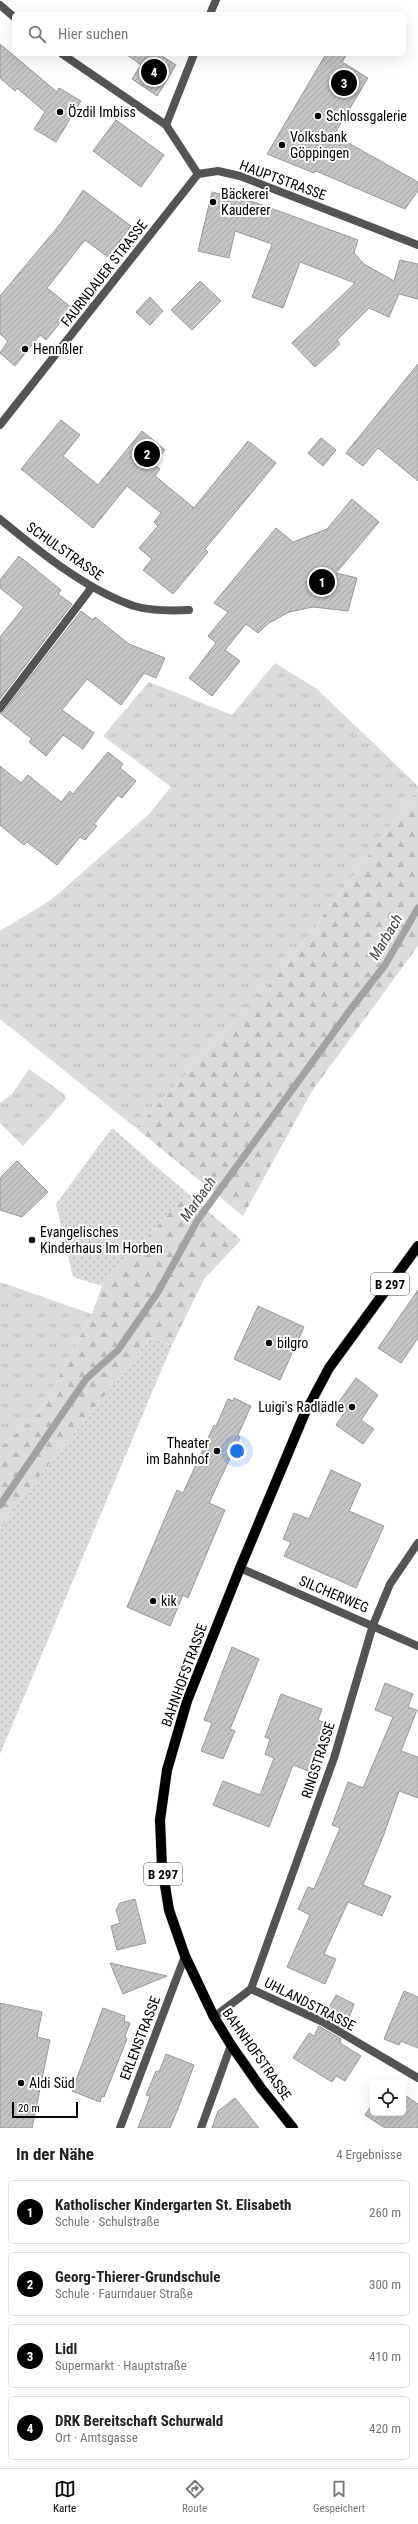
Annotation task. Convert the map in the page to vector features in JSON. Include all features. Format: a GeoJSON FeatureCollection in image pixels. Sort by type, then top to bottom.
{"type":"FeatureCollection","features":[{"type":"Feature","properties":{"kind":"main road","name":"BAHNHOFSTRASSE"},"geometry":{"type":"LineString","coordinates":[[294,2128],[261,2088],[231,2045],[214,2017],[184,1956],[169,1910],[162,1867],[160,1820],[166,1777],[187,1700],[240,1568],[303,1419],[329,1368],[418,1246]]}},
{"type":"Feature","properties":{"kind":"street"},"geometry":{"type":"LineString","coordinates":[[211,12],[216,0]]}},
{"type":"Feature","properties":{"kind":"street"},"geometry":{"type":"LineString","coordinates":[[0,5],[12,15]]}},
{"type":"Feature","properties":{"kind":"street"},"geometry":{"type":"LineString","coordinates":[[65,56],[166,125],[198,174]]}},
{"type":"Feature","properties":{"kind":"street"},"geometry":{"type":"LineString","coordinates":[[166,125],[193,56]]}},
{"type":"Feature","properties":{"kind":"street","name":"HAUPTSTRASSE"},"geometry":{"type":"LineString","coordinates":[[198,174],[218,171],[240,176],[418,245]]}},
{"type":"Feature","properties":{"kind":"street","name":"FAURNDAUER STRASSE"},"geometry":{"type":"LineString","coordinates":[[0,425],[198,174]]}},
{"type":"Feature","properties":{"kind":"street","name":"SCHULSTRASSE"},"geometry":{"type":"LineString","coordinates":[[0,519],[92,587],[135,606],[158,610],[189,610]]}},
{"type":"Feature","properties":{"kind":"street"},"geometry":{"type":"LineString","coordinates":[[0,708],[92,587]]}},
{"type":"Feature","properties":{"kind":"street","name":"RINGSTRASSE"},"geometry":{"type":"LineString","coordinates":[[251,1989],[334,1758],[373,1625],[390,1584],[418,1543]]}},
{"type":"Feature","properties":{"kind":"street","name":"SILCHERWEG"},"geometry":{"type":"LineString","coordinates":[[240,1568],[418,1646]]}},
{"type":"Feature","properties":{"kind":"street","name":"ERLENSTRASSE"},"geometry":{"type":"LineString","coordinates":[[120,2128],[184,1956]]}},
{"type":"Feature","properties":{"kind":"street","name":"UHLANDSTRASSE"},"geometry":{"type":"LineString","coordinates":[[214,2017],[251,1989],[323,2022],[418,2078]]}},
{"type":"Feature","properties":{"kind":"street"},"geometry":{"type":"LineString","coordinates":[[201,2128],[231,2045]]}},
{"type":"Feature","properties":{"kind":"green space"},"geometry":{"type":"Polygon","coordinates":[[[275,663],[317,689],[418,786],[418,790],[282,970],[136,1128],[0,1019],[0,931],[51,900],[149,814],[171,787],[103,736],[149,682],[232,715],[275,663]]]}},
{"type":"Feature","properties":{"kind":"green space"},"geometry":{"type":"Polygon","coordinates":[[[418,790],[418,946],[312,1091],[243,1216],[136,1128],[282,970],[418,790]]]}},
{"type":"Feature","properties":{"kind":"green space"},"geometry":{"type":"Polygon","coordinates":[[[29,1069],[64,1094],[66,1099],[23,1146],[0,1123],[0,1103],[12,1094],[29,1069]]]}},
{"type":"Feature","properties":{"kind":"green space"},"geometry":{"type":"Polygon","coordinates":[[[112,1128],[187,1193],[102,1286],[73,1277],[56,1204],[112,1128]]]}},
{"type":"Feature","properties":{"kind":"green space"},"geometry":{"type":"Polygon","coordinates":[[[187,1193],[241,1240],[204,1279],[172,1345],[151,1338],[13,1509],[0,1531],[0,1448],[40,1412],[92,1314],[102,1286],[187,1193]]]}},
{"type":"Feature","properties":{"kind":"green space"},"geometry":{"type":"Polygon","coordinates":[[[0,1282],[92,1314],[40,1412],[0,1448],[0,1282]]]}},
{"type":"Feature","properties":{"kind":"green space"},"geometry":{"type":"Polygon","coordinates":[[[151,1338],[172,1345],[0,1754],[0,1531],[13,1509],[151,1338]]]}},
{"type":"Feature","properties":{"kind":"building"},"geometry":{"type":"Polygon","coordinates":[[[0,44],[12,54],[12,56],[14,56],[57,92],[59,88],[81,101],[56,142],[34,129],[45,112],[17,88],[15,91],[0,78],[0,44]]]}},
{"type":"Feature","properties":{"kind":"building"},"geometry":{"type":"Polygon","coordinates":[[[129,56],[162,56],[176,65],[157,96],[132,79],[141,65],[129,56]]]}},
{"type":"Feature","properties":{"kind":"building","name":"Schlossgalerie"},"geometry":{"type":"Polygon","coordinates":[[[325,56],[346,56],[342,62],[368,78],[334,135],[418,182],[418,191],[405,209],[316,171],[314,173],[267,154],[325,56]]]}},
{"type":"Feature","properties":{"kind":"building"},"geometry":{"type":"Polygon","coordinates":[[[116,120],[164,155],[141,187],[93,151],[116,120]]]}},
{"type":"Feature","properties":{"kind":"building"},"geometry":{"type":"Polygon","coordinates":[[[83,190],[131,226],[108,257],[85,240],[47,288],[72,308],[46,340],[40,335],[15,366],[0,353],[8,341],[0,334],[0,296],[61,223],[83,190]]]}},
{"type":"Feature","properties":{"kind":"building"},"geometry":{"type":"Polygon","coordinates":[[[212,192],[254,202],[358,240],[354,253],[364,264],[394,281],[400,260],[418,264],[418,299],[399,294],[389,317],[369,308],[337,340],[340,344],[315,367],[292,343],[355,283],[300,262],[283,308],[252,297],[272,244],[235,231],[229,258],[198,251],[212,192]]]}},
{"type":"Feature","properties":{"kind":"building"},"geometry":{"type":"Polygon","coordinates":[[[200,281],[221,301],[192,330],[171,310],[200,281]]]}},
{"type":"Feature","properties":{"kind":"building"},"geometry":{"type":"Polygon","coordinates":[[[150,297],[163,311],[150,325],[136,312],[150,297]]]}},
{"type":"Feature","properties":{"kind":"building"},"geometry":{"type":"Polygon","coordinates":[[[418,364],[418,481],[378,448],[363,466],[346,453],[418,364]]]}},
{"type":"Feature","properties":{"kind":"building"},"geometry":{"type":"Polygon","coordinates":[[[61,420],[80,435],[63,456],[98,485],[142,431],[165,450],[153,464],[160,469],[155,476],[194,508],[248,441],[276,463],[205,549],[208,552],[173,594],[143,570],[152,559],[139,548],[158,526],[154,522],[161,513],[127,486],[93,528],[21,469],[61,420]]]}},
{"type":"Feature","properties":{"kind":"building"},"geometry":{"type":"Polygon","coordinates":[[[321,438],[336,450],[323,466],[308,453],[321,438]]]}},
{"type":"Feature","properties":{"kind":"building"},"geometry":{"type":"Polygon","coordinates":[[[352,499],[379,522],[336,573],[357,578],[348,611],[313,607],[289,612],[269,623],[258,633],[246,624],[225,650],[240,661],[212,696],[189,678],[216,643],[208,636],[228,612],[214,603],[276,528],[293,542],[327,529],[352,499]]]}},
{"type":"Feature","properties":{"kind":"building"},"geometry":{"type":"Polygon","coordinates":[[[19,556],[61,590],[58,594],[72,604],[0,699],[0,637],[24,607],[0,588],[0,580],[19,556]]]}},
{"type":"Feature","properties":{"kind":"building"},"geometry":{"type":"Polygon","coordinates":[[[81,611],[93,620],[95,617],[129,644],[165,658],[156,678],[144,673],[121,705],[87,679],[62,710],[94,733],[83,749],[63,735],[46,756],[29,742],[32,739],[0,713],[4,711],[81,611]]]}},
{"type":"Feature","properties":{"kind":"building"},"geometry":{"type":"Polygon","coordinates":[[[108,752],[123,764],[120,768],[136,781],[122,798],[118,795],[94,824],[97,826],[85,840],[80,837],[57,865],[27,842],[24,845],[0,825],[0,766],[21,783],[28,775],[61,802],[70,791],[73,794],[108,752]]]}},
{"type":"Feature","properties":{"kind":"building"},"geometry":{"type":"Polygon","coordinates":[[[17,1161],[48,1192],[22,1217],[0,1210],[0,1178],[17,1161]]]}},
{"type":"Feature","properties":{"kind":"building"},"geometry":{"type":"Polygon","coordinates":[[[418,1290],[418,1338],[401,1363],[378,1348],[418,1290]]]}},
{"type":"Feature","properties":{"kind":"building","name":"bilgro"},"geometry":{"type":"Polygon","coordinates":[[[258,1306],[304,1327],[280,1380],[234,1359],[258,1306]]]}},
{"type":"Feature","properties":{"kind":"building"},"geometry":{"type":"Polygon","coordinates":[[[356,1378],[378,1395],[361,1420],[374,1429],[363,1444],[336,1425],[347,1409],[338,1403],[356,1378]]]}},
{"type":"Feature","properties":{"kind":"building"},"geometry":{"type":"Polygon","coordinates":[[[234,1398],[251,1406],[238,1435],[240,1437],[209,1503],[225,1510],[188,1598],[183,1595],[170,1626],[127,1607],[177,1490],[183,1493],[214,1425],[216,1426],[228,1399],[233,1401],[234,1398]]]}},
{"type":"Feature","properties":{"kind":"building"},"geometry":{"type":"Polygon","coordinates":[[[331,1470],[361,1484],[349,1511],[384,1526],[356,1588],[284,1556],[291,1542],[283,1539],[294,1513],[309,1519],[331,1470]]]}},
{"type":"Feature","properties":{"kind":"building"},"geometry":{"type":"Polygon","coordinates":[[[232,1647],[259,1659],[230,1729],[235,1731],[223,1759],[201,1751],[212,1723],[204,1720],[232,1647]]]}},
{"type":"Feature","properties":{"kind":"building"},"geometry":{"type":"Polygon","coordinates":[[[385,1683],[413,1694],[408,1707],[417,1710],[401,1751],[418,1757],[418,1798],[399,1791],[384,1834],[363,1885],[391,1896],[382,1916],[348,1902],[324,1954],[336,1959],[325,1984],[287,1967],[310,1915],[298,1909],[308,1887],[314,1889],[340,1828],[332,1825],[348,1782],[363,1788],[393,1717],[375,1710],[385,1683]]]}},
{"type":"Feature","properties":{"kind":"building"},"geometry":{"type":"Polygon","coordinates":[[[281,1694],[322,1709],[318,1720],[327,1724],[311,1772],[293,1765],[269,1827],[213,1805],[223,1781],[260,1795],[274,1758],[265,1754],[270,1739],[265,1737],[281,1694]]]}},
{"type":"Feature","properties":{"kind":"building"},"geometry":{"type":"Polygon","coordinates":[[[135,1899],[146,1943],[117,1950],[111,1926],[120,1923],[116,1910],[120,1903],[135,1899]]]}},
{"type":"Feature","properties":{"kind":"building"},"geometry":{"type":"Polygon","coordinates":[[[110,1963],[167,1976],[123,1994],[110,1963]]]}},
{"type":"Feature","properties":{"kind":"building"},"geometry":{"type":"Polygon","coordinates":[[[404,1991],[418,1997],[418,2048],[401,2041],[399,2045],[384,2039],[404,1991]]]}},
{"type":"Feature","properties":{"kind":"building"},"geometry":{"type":"Polygon","coordinates":[[[336,1995],[354,2004],[345,2029],[324,2017],[336,1995]]]}},
{"type":"Feature","properties":{"kind":"building","name":"Aldi Süd"},"geometry":{"type":"Polygon","coordinates":[[[0,2003],[42,2012],[37,2037],[50,2040],[32,2128],[0,2128],[0,2003]]]}},
{"type":"Feature","properties":{"kind":"building"},"geometry":{"type":"Polygon","coordinates":[[[103,2008],[125,2016],[124,2021],[130,2023],[125,2036],[127,2039],[104,2097],[102,2096],[100,2102],[72,2091],[103,2008]]]}},
{"type":"Feature","properties":{"kind":"building"},"geometry":{"type":"Polygon","coordinates":[[[319,2026],[341,2039],[340,2043],[361,2056],[345,2081],[336,2076],[332,2082],[293,2058],[309,2033],[314,2036],[319,2026]]]}},
{"type":"Feature","properties":{"kind":"building"},"geometry":{"type":"Polygon","coordinates":[[[166,2054],[194,2065],[179,2106],[170,2128],[138,2128],[150,2096],[146,2095],[156,2071],[159,2072],[166,2054]]]}},
{"type":"Feature","properties":{"kind":"building"},"geometry":{"type":"Polygon","coordinates":[[[406,2096],[418,2104],[418,2128],[385,2128],[365,2115],[370,2108],[370,2116],[406,2116],[406,2096]]]}},
{"type":"Feature","properties":{"kind":"building"},"geometry":{"type":"Polygon","coordinates":[[[235,2098],[259,2128],[212,2128],[218,2111],[235,2098]]]}},
{"type":"Feature","properties":{"kind":"waterway","name":"Marbach"},"geometry":{"type":"LineString","coordinates":[[0,1505],[86,1379],[118,1350],[158,1292],[197,1221],[350,1010],[385,965],[418,908]]}},
{"type":"Feature","properties":{"kind":"place","name":"DRK Bereitschaft Schurwald"},"geometry":{"type":"Point","coordinates":[154,72]}},
{"type":"Feature","properties":{"kind":"place","name":"Lidl"},"geometry":{"type":"Point","coordinates":[344,83]}},
{"type":"Feature","properties":{"kind":"place","name":"Özdil Imbiss"},"geometry":{"type":"Point","coordinates":[60,112]}},
{"type":"Feature","properties":{"kind":"place","name":"Schlossgalerie"},"geometry":{"type":"Point","coordinates":[318,116]}},
{"type":"Feature","properties":{"kind":"place","name":"Volksbank Göppingen"},"geometry":{"type":"Point","coordinates":[282,145]}},
{"type":"Feature","properties":{"kind":"place","name":"Bäckerei Kauderer"},"geometry":{"type":"Point","coordinates":[213,202]}},
{"type":"Feature","properties":{"kind":"place","name":"Hennßler"},"geometry":{"type":"Point","coordinates":[25,349]}},
{"type":"Feature","properties":{"kind":"place","name":"Georg-Thierer-Grundschule"},"geometry":{"type":"Point","coordinates":[147,454]}},
{"type":"Feature","properties":{"kind":"place","name":"Katholischer Kindergarten St. Elisabeth"},"geometry":{"type":"Point","coordinates":[322,582]}},
{"type":"Feature","properties":{"kind":"place","name":"Evangelisches Kinderhaus Im Horben"},"geometry":{"type":"Point","coordinates":[32,1240]}},
{"type":"Feature","properties":{"kind":"place","name":"bilgro"},"geometry":{"type":"Point","coordinates":[269,1343]}},
{"type":"Feature","properties":{"kind":"place","name":"Luigi's Radlädle"},"geometry":{"type":"Point","coordinates":[352,1407]}},
{"type":"Feature","properties":{"kind":"place","name":"Theater im Bahnhof"},"geometry":{"type":"Point","coordinates":[217,1451]}},
{"type":"Feature","properties":{"kind":"place","name":"kik"},"geometry":{"type":"Point","coordinates":[153,1601]}},
{"type":"Feature","properties":{"kind":"place","name":"Aldi Süd"},"geometry":{"type":"Point","coordinates":[21,2083]}}]}
